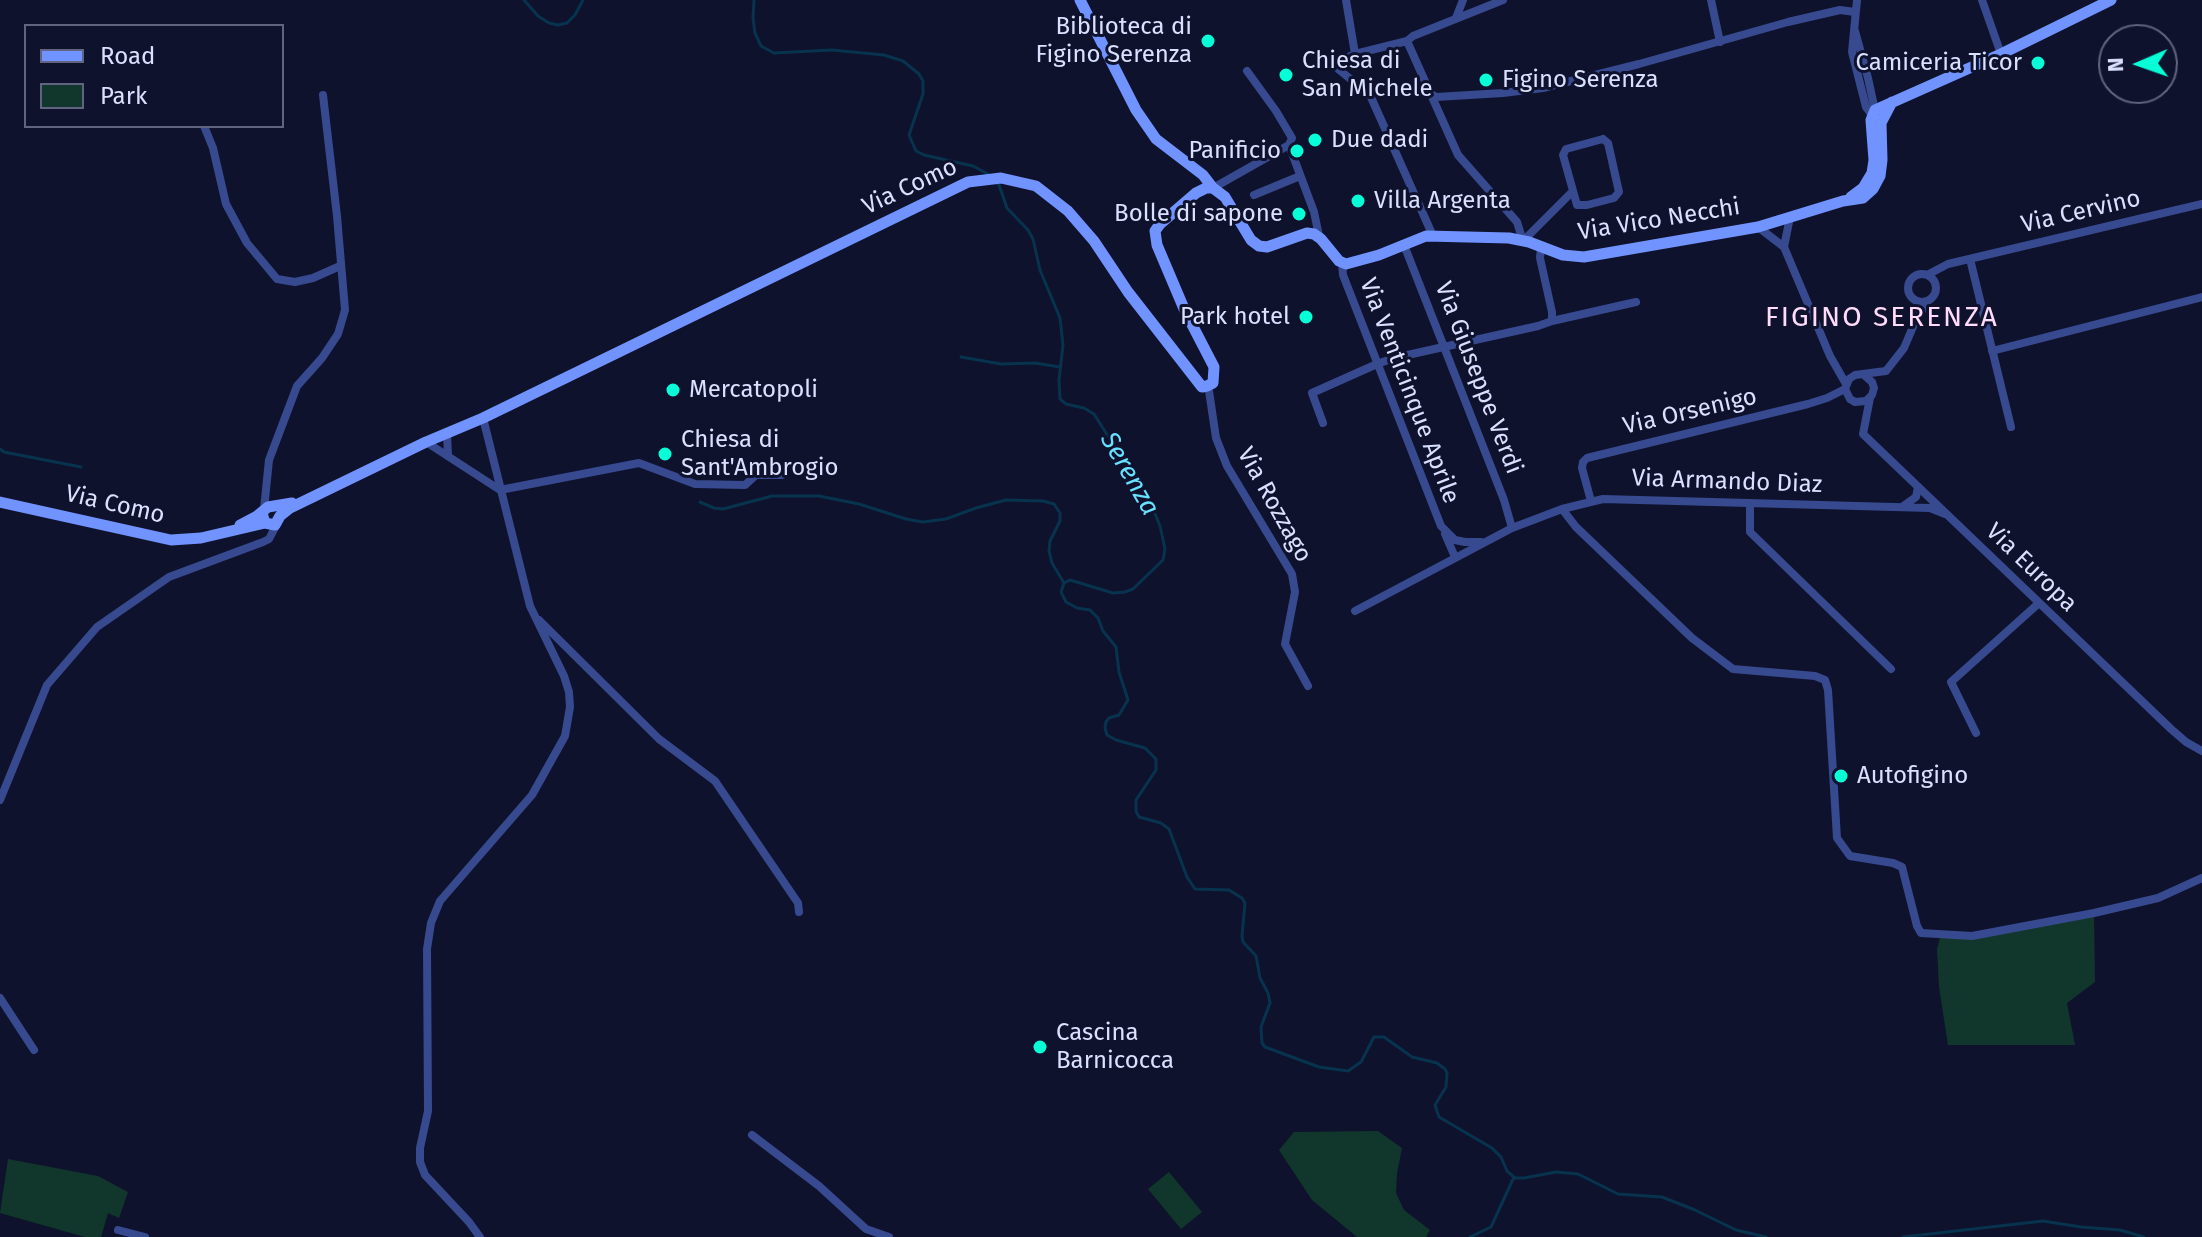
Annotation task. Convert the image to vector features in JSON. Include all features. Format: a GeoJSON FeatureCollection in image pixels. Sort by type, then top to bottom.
{"type":"FeatureCollection","features":[{"type":"Feature","properties":{"kind":"street"},"geometry":{"type":"LineString","coordinates":[[1080,0],[1136,110],[1156,139],[1203,175],[1225,197],[1251,240],[1267,247],[1307,233],[1319,236]]}},
{"type":"Feature","properties":{"kind":"street"},"geometry":{"type":"LineString","coordinates":[[1346,0],[1355,54]]}},
{"type":"Feature","properties":{"kind":"street"},"geometry":{"type":"LineString","coordinates":[[1456,18],[1463,0]]}},
{"type":"Feature","properties":{"kind":"street"},"geometry":{"type":"LineString","coordinates":[[1433,236],[1370,95],[1332,64],[1355,54],[1407,41],[1503,0]]}},
{"type":"Feature","properties":{"kind":"street"},"geometry":{"type":"LineString","coordinates":[[1711,0],[1720,42]]}},
{"type":"Feature","properties":{"kind":"street"},"geometry":{"type":"LineString","coordinates":[[1857,0],[1855,19],[1880,110],[2111,0]]}},
{"type":"Feature","properties":{"kind":"street"},"geometry":{"type":"LineString","coordinates":[[1982,0],[2001,54]]}},
{"type":"Feature","properties":{"kind":"street"},"geometry":{"type":"LineString","coordinates":[[1431,94],[1436,97],[1543,88],[1833,11],[1855,19]]}},
{"type":"Feature","properties":{"kind":"street"},"geometry":{"type":"LineString","coordinates":[[1407,41],[1458,155],[1517,222],[1523,241],[1573,191]]}},
{"type":"Feature","properties":{"kind":"street"},"geometry":{"type":"LineString","coordinates":[[1204,386],[1213,383],[1214,367],[1185,311],[1157,245],[1155,231],[1196,193],[1213,188],[1289,145],[1292,138],[1247,71]]}},
{"type":"Feature","properties":{"kind":"street"},"geometry":{"type":"LineString","coordinates":[[0,800],[47,685],[97,627],[169,577],[269,539],[269,460],[297,386],[338,334],[345,310],[323,95]]}},
{"type":"Feature","properties":{"kind":"street","name":"Via Vico Necchi"},"geometry":{"type":"LineString","coordinates":[[1342,263],[1350,264],[1426,236],[1509,238],[1570,256],[1584,257],[1758,227],[1843,201],[1863,198],[1873,189],[1882,167],[1880,110]]}},
{"type":"Feature","properties":{"kind":"street","name":"Via Vico Necchi"},"geometry":{"type":"LineString","coordinates":[[1843,201],[1863,188],[1872,173],[1880,110]]}},
{"type":"Feature","properties":{"kind":"street"},"geometry":{"type":"LineString","coordinates":[[205,128],[213,148],[226,204],[247,243],[277,279],[295,282],[340,266]]}},
{"type":"Feature","properties":{"kind":"street"},"geometry":{"type":"LineString","coordinates":[[1603,139],[1608,143],[1619,192],[1614,198],[1577,205],[1573,191],[1563,155],[1566,149],[1603,139]]}},
{"type":"Feature","properties":{"kind":"street"},"geometry":{"type":"LineString","coordinates":[[1289,145],[1314,212],[1319,236],[1342,263]]}},
{"type":"Feature","properties":{"kind":"street"},"geometry":{"type":"LineString","coordinates":[[1254,195],[1300,176]]}},
{"type":"Feature","properties":{"kind":"street","name":"Via Como"},"geometry":{"type":"LineString","coordinates":[[0,502],[171,540],[221,534],[309,500],[968,182],[1001,178],[1036,186],[1068,211],[1204,386]]}},
{"type":"Feature","properties":{"kind":"street","name":"Via Cervino"},"geometry":{"type":"LineString","coordinates":[[1927,275],[1948,264],[2202,204]]}},
{"type":"Feature","properties":{"kind":"street"},"geometry":{"type":"LineString","coordinates":[[1784,247],[1790,217]]}},
{"type":"Feature","properties":{"kind":"street"},"geometry":{"type":"LineString","coordinates":[[1758,227],[1784,247],[1830,356],[1853,401],[1863,434]]}},
{"type":"Feature","properties":{"kind":"street","name":"Via Giuseppe Verdi"},"geometry":{"type":"LineString","coordinates":[[1404,245],[1504,500],[1512,528]]}},
{"type":"Feature","properties":{"kind":"street"},"geometry":{"type":"LineString","coordinates":[[1541,248],[1540,258],[1552,321]]}},
{"type":"Feature","properties":{"kind":"street"},"geometry":{"type":"LineString","coordinates":[[1970,259],[2011,427]]}},
{"type":"Feature","properties":{"kind":"street","name":"Via Venticinque Aprile"},"geometry":{"type":"LineString","coordinates":[[1342,263],[1343,275],[1441,526],[1455,540],[1476,543],[1489,540]]}},
{"type":"Feature","properties":{"kind":"street"},"geometry":{"type":"LineString","coordinates":[[1863,434],[1874,388],[1904,348],[1915,322],[1933,298],[1948,264]]}},
{"type":"Feature","properties":{"kind":"street"},"geometry":{"type":"LineString","coordinates":[[1915,322],[1909,289],[1911,281],[1918,275],[1927,275],[1936,286]]}},
{"type":"Feature","properties":{"kind":"street"},"geometry":{"type":"LineString","coordinates":[[1992,351],[2202,297]]}},
{"type":"Feature","properties":{"kind":"street"},"geometry":{"type":"LineString","coordinates":[[1913,299],[1928,301]]}},
{"type":"Feature","properties":{"kind":"street"},"geometry":{"type":"LineString","coordinates":[[1323,423],[1312,393],[1377,364],[1636,302]]}},
{"type":"Feature","properties":{"kind":"street"},"geometry":{"type":"LineString","coordinates":[[1830,356],[1853,376],[1886,371]]}},
{"type":"Feature","properties":{"kind":"street"},"geometry":{"type":"LineString","coordinates":[[1864,375],[1874,388]]}},
{"type":"Feature","properties":{"kind":"street"},"geometry":{"type":"LineString","coordinates":[[1846,387],[1853,376]]}},
{"type":"Feature","properties":{"kind":"street","name":"Via Rozzago"},"geometry":{"type":"LineString","coordinates":[[1204,386],[1209,391],[1216,438],[1227,466],[1292,574],[1295,592],[1285,644],[1308,686]]}},
{"type":"Feature","properties":{"kind":"street","name":"Via Orsenigo"},"geometry":{"type":"LineString","coordinates":[[1591,501],[1582,468],[1587,458],[1827,398],[1846,387]]}},
{"type":"Feature","properties":{"kind":"street"},"geometry":{"type":"LineString","coordinates":[[1827,398],[1860,403],[1870,398]]}},
{"type":"Feature","properties":{"kind":"street"},"geometry":{"type":"LineString","coordinates":[[478,1236],[425,1175],[420,1162],[428,1111],[427,949],[431,923],[440,901],[532,795],[565,736],[569,719],[569,692],[530,606],[483,418]]}},
{"type":"Feature","properties":{"kind":"street"},"geometry":{"type":"LineString","coordinates":[[447,433],[448,456]]}},
{"type":"Feature","properties":{"kind":"street","name":"Via Europa"},"geometry":{"type":"LineString","coordinates":[[1863,434],[2171,729],[2202,751]]}},
{"type":"Feature","properties":{"kind":"street"},"geometry":{"type":"LineString","coordinates":[[426,442],[500,490],[639,463],[695,484],[745,485],[756,475],[782,475]]}},
{"type":"Feature","properties":{"kind":"street"},"geometry":{"type":"LineString","coordinates":[[1902,507],[1916,497],[1918,487]]}},
{"type":"Feature","properties":{"kind":"street","name":"Via Armando Diaz"},"geometry":{"type":"LineString","coordinates":[[1355,611],[1512,528],[1562,509],[1603,499],[1930,508],[1945,514]]}},
{"type":"Feature","properties":{"kind":"street"},"geometry":{"type":"LineString","coordinates":[[1750,503],[1750,532],[1891,669]]}},
{"type":"Feature","properties":{"kind":"street"},"geometry":{"type":"LineString","coordinates":[[1562,509],[1576,527],[1692,638],[1733,669],[1815,676],[1825,680],[1837,838],[1850,856],[1902,867],[1921,933],[1972,936],[2094,913],[2158,898],[2202,878]]}},
{"type":"Feature","properties":{"kind":"street"},"geometry":{"type":"LineString","coordinates":[[1441,526],[1455,557]]}},
{"type":"Feature","properties":{"kind":"street"},"geometry":{"type":"LineString","coordinates":[[1976,733],[1951,682],[2039,603]]}},
{"type":"Feature","properties":{"kind":"street"},"geometry":{"type":"LineString","coordinates":[[535,616],[659,739],[715,781],[798,903],[799,912]]}},
{"type":"Feature","properties":{"kind":"street"},"geometry":{"type":"LineString","coordinates":[[0,998],[34,1050]]}},
{"type":"Feature","properties":{"kind":"street"},"geometry":{"type":"LineString","coordinates":[[752,1135],[819,1186],[866,1229],[889,1237]]}},
{"type":"Feature","properties":{"kind":"street"},"geometry":{"type":"LineString","coordinates":[[118,1230],[145,1237]]}},
{"type":"Feature","properties":{"kind":"green space"},"geometry":{"type":"Polygon","coordinates":[[[2094,913],[2095,982],[2067,1003],[2075,1045],[1948,1045],[1939,987],[1937,949],[1941,934],[1972,936],[2094,913]]]}},
{"type":"Feature","properties":{"kind":"green space"},"geometry":{"type":"Polygon","coordinates":[[[1378,1131],[1402,1148],[1396,1193],[1404,1210],[1430,1230],[1426,1237],[1357,1237],[1312,1200],[1279,1150],[1294,1132],[1378,1131]]]}},
{"type":"Feature","properties":{"kind":"green space"},"geometry":{"type":"Polygon","coordinates":[[[8,1159],[98,1176],[128,1192],[119,1218],[108,1213],[101,1237],[85,1237],[0,1213],[8,1159]]]}},
{"type":"Feature","properties":{"kind":"green space"},"geometry":{"type":"Polygon","coordinates":[[[1169,1172],[1202,1212],[1181,1229],[1148,1189],[1169,1172]]]}},
{"type":"Feature","properties":{"kind":"waterway","name":"Serenza"},"geometry":{"type":"LineString","coordinates":[[524,0],[538,16],[558,25],[567,23],[583,0]]}},
{"type":"Feature","properties":{"kind":"waterway","name":"Serenza"},"geometry":{"type":"LineString","coordinates":[[754,0],[755,33],[761,46],[774,53],[832,50],[884,55],[903,61],[923,81],[923,94],[909,135],[916,151],[973,166],[988,174]]}},
{"type":"Feature","properties":{"kind":"waterway","name":"Serenza"},"geometry":{"type":"LineString","coordinates":[[996,182],[1007,208],[1033,239],[1040,270],[1060,318],[1063,345],[1060,399],[1094,414],[1151,504],[1165,549],[1163,560],[1133,589],[1113,593],[1070,580],[1064,583],[1061,592],[1066,602],[1090,610],[1116,647],[1119,672],[1128,700],[1119,715],[1106,722],[1107,735],[1145,748],[1156,759],[1156,770],[1136,800],[1139,817],[1161,823],[1169,829],[1187,877],[1195,889],[1229,890],[1245,903],[1243,942],[1256,956],[1260,978],[1270,1003],[1261,1027],[1262,1043],[1265,1047],[1319,1067],[1348,1071],[1361,1062],[1374,1037],[1384,1037],[1412,1057],[1437,1063],[1445,1069],[1446,1087],[1435,1105],[1439,1117],[1492,1148],[1515,1178],[1556,1172],[1578,1174],[1618,1194],[1662,1197],[1736,1230],[1766,1237]]}},
{"type":"Feature","properties":{"kind":"waterway"},"geometry":{"type":"LineString","coordinates":[[961,357],[1001,364],[1035,363],[1060,367]]}},
{"type":"Feature","properties":{"kind":"waterway"},"geometry":{"type":"LineString","coordinates":[[0,449],[81,467]]}},
{"type":"Feature","properties":{"kind":"waterway"},"geometry":{"type":"LineString","coordinates":[[700,502],[723,509],[772,496],[819,496],[923,522],[946,519],[1006,500],[1043,501],[1054,504],[1060,513],[1049,551],[1064,583]]}},
{"type":"Feature","properties":{"kind":"waterway"},"geometry":{"type":"LineString","coordinates":[[1470,1237],[1491,1227],[1514,1177]]}},
{"type":"Feature","properties":{"kind":"waterway","name":"Serenza"},"geometry":{"type":"LineString","coordinates":[[1903,1237],[2043,1221],[2120,1230],[2144,1237]]}},
{"type":"Feature","properties":{"kind":"place","name":"Biblioteca di Figino Serenza"},"geometry":{"type":"Point","coordinates":[1208,41]}},
{"type":"Feature","properties":{"kind":"place","name":"Camiceria Ticor"},"geometry":{"type":"Point","coordinates":[2038,63]}},
{"type":"Feature","properties":{"kind":"place","name":"Chiesa di San Michele"},"geometry":{"type":"Point","coordinates":[1286,75]}},
{"type":"Feature","properties":{"kind":"place","name":"Figino Serenza"},"geometry":{"type":"Point","coordinates":[1486,80]}},
{"type":"Feature","properties":{"kind":"place","name":"Due dadi"},"geometry":{"type":"Point","coordinates":[1315,140]}},
{"type":"Feature","properties":{"kind":"place","name":"Panificio"},"geometry":{"type":"Point","coordinates":[1297,151]}},
{"type":"Feature","properties":{"kind":"place","name":"Villa Argenta"},"geometry":{"type":"Point","coordinates":[1358,201]}},
{"type":"Feature","properties":{"kind":"place","name":"Bolle di sapone"},"geometry":{"type":"Point","coordinates":[1299,214]}},
{"type":"Feature","properties":{"kind":"place","name":"Park hotel"},"geometry":{"type":"Point","coordinates":[1306,317]}},
{"type":"Feature","properties":{"kind":"place","name":"Mercatopoli"},"geometry":{"type":"Point","coordinates":[673,390]}},
{"type":"Feature","properties":{"kind":"place","name":"Chiesa di Sant'Ambrogio"},"geometry":{"type":"Point","coordinates":[665,454]}},
{"type":"Feature","properties":{"kind":"place","name":"Autofigino"},"geometry":{"type":"Point","coordinates":[1841,776]}},
{"type":"Feature","properties":{"kind":"place","name":"Cascina Barnicocca"},"geometry":{"type":"Point","coordinates":[1040,1047]}},
{"type":"Feature","properties":{"kind":"district","name":"FIGINO SERENZA"},"geometry":{"type":"Point","coordinates":[1882,318]}}]}
